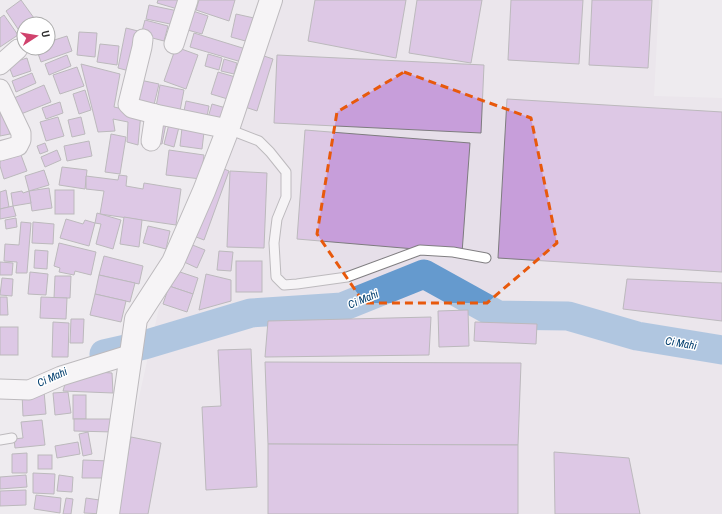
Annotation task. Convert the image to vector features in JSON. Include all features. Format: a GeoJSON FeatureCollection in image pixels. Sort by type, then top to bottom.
{"type":"FeatureCollection","features":[{"type":"Feature","properties":{"kind":"street"},"geometry":{"type":"LineString","coordinates":[[174,44],[188,0]]}},
{"type":"Feature","properties":{"kind":"street"},"geometry":{"type":"LineString","coordinates":[[108,514],[136,319],[173,262],[204,191],[228,129],[271,0]]}},
{"type":"Feature","properties":{"kind":"street"},"geometry":{"type":"LineString","coordinates":[[143,39],[128,104],[129,106],[155,114],[228,129]]}},
{"type":"Feature","properties":{"kind":"street"},"geometry":{"type":"LineString","coordinates":[[0,65],[16,51]]}},
{"type":"Feature","properties":{"kind":"street"},"geometry":{"type":"LineString","coordinates":[[0,89],[21,133],[21,140],[18,146],[0,151]]}},
{"type":"Feature","properties":{"kind":"street"},"geometry":{"type":"LineString","coordinates":[[151,141],[155,114]]}},
{"type":"Feature","properties":{"kind":"street"},"geometry":{"type":"LineString","coordinates":[[0,389],[29,390],[61,376],[132,352]]}},
{"type":"Feature","properties":{"kind":"lane"},"geometry":{"type":"LineString","coordinates":[[228,129],[259,141],[286,172],[286,197],[277,219],[274,243],[276,277],[284,285],[347,277],[420,250],[453,252],[486,258]]}},
{"type":"Feature","properties":{"kind":"lane"},"geometry":{"type":"LineString","coordinates":[[0,440],[12,438]]}},
{"type":"Feature","properties":{"kind":"highlighted area"},"geometry":{"type":"Polygon","coordinates":[[[404,72],[531,118],[557,243],[487,303],[364,303],[317,234],[337,112],[404,72]]]}},
{"type":"Feature","properties":{"kind":"shaded area"},"geometry":{"type":"Polygon","coordinates":[[[278,0],[659,0],[654,96],[722,98],[722,514],[120,514],[131,433],[159,308],[226,160],[278,0]]]}},
{"type":"Feature","properties":{"kind":"building"},"geometry":{"type":"Polygon","coordinates":[[[21,0],[33,16],[16,16],[16,26],[6,11],[21,0]]]}},
{"type":"Feature","properties":{"kind":"building"},"geometry":{"type":"Polygon","coordinates":[[[158,0],[184,0],[181,10],[157,3],[158,0]]]}},
{"type":"Feature","properties":{"kind":"building"},"geometry":{"type":"Polygon","coordinates":[[[199,0],[235,0],[229,21],[196,10],[199,0]]]}},
{"type":"Feature","properties":{"kind":"building"},"geometry":{"type":"Polygon","coordinates":[[[315,0],[406,0],[396,58],[308,41],[315,0]]]}},
{"type":"Feature","properties":{"kind":"building"},"geometry":{"type":"Polygon","coordinates":[[[417,0],[482,0],[471,63],[409,53],[417,0]]]}},
{"type":"Feature","properties":{"kind":"building"},"geometry":{"type":"Polygon","coordinates":[[[511,0],[583,0],[579,64],[508,60],[511,0]]]}},
{"type":"Feature","properties":{"kind":"building"},"geometry":{"type":"Polygon","coordinates":[[[592,0],[652,0],[648,68],[589,65],[592,0]]]}},
{"type":"Feature","properties":{"kind":"building"},"geometry":{"type":"Polygon","coordinates":[[[149,5],[178,11],[175,25],[146,19],[149,5]]]}},
{"type":"Feature","properties":{"kind":"building"},"geometry":{"type":"Polygon","coordinates":[[[190,10],[208,16],[202,34],[184,29],[190,10]]]}},
{"type":"Feature","properties":{"kind":"building"},"geometry":{"type":"Polygon","coordinates":[[[236,14],[254,18],[249,42],[231,37],[236,14]]]}},
{"type":"Feature","properties":{"kind":"building"},"geometry":{"type":"Polygon","coordinates":[[[4,15],[16,32],[16,36],[0,47],[0,18],[4,15]]]}},
{"type":"Feature","properties":{"kind":"building"},"geometry":{"type":"Polygon","coordinates":[[[145,20],[168,26],[164,41],[141,35],[145,20]]]}},
{"type":"Feature","properties":{"kind":"building"},"geometry":{"type":"Polygon","coordinates":[[[126,28],[142,32],[133,72],[118,68],[126,28]]]}},
{"type":"Feature","properties":{"kind":"building"},"geometry":{"type":"Polygon","coordinates":[[[79,32],[97,33],[95,57],[77,55],[79,32]]]}},
{"type":"Feature","properties":{"kind":"building"},"geometry":{"type":"Polygon","coordinates":[[[194,33],[249,50],[245,63],[190,47],[194,33]]]}},
{"type":"Feature","properties":{"kind":"building"},"geometry":{"type":"Polygon","coordinates":[[[67,36],[72,51],[41,62],[39,56],[56,56],[56,39],[67,36]]]}},
{"type":"Feature","properties":{"kind":"building"},"geometry":{"type":"Polygon","coordinates":[[[100,44],[119,46],[117,65],[97,62],[100,44]]]}},
{"type":"Feature","properties":{"kind":"building"},"geometry":{"type":"Polygon","coordinates":[[[176,47],[198,55],[186,89],[164,81],[176,47]]]}},
{"type":"Feature","properties":{"kind":"building"},"geometry":{"type":"Polygon","coordinates":[[[208,54],[222,58],[219,70],[205,66],[208,54]]]}},
{"type":"Feature","properties":{"kind":"building"},"geometry":{"type":"Polygon","coordinates":[[[67,55],[71,66],[49,75],[45,64],[67,55]]]}},
{"type":"Feature","properties":{"kind":"building"},"geometry":{"type":"Polygon","coordinates":[[[261,55],[273,59],[257,111],[245,107],[261,55]]]}},
{"type":"Feature","properties":{"kind":"building"},"geometry":{"type":"Polygon","coordinates":[[[277,55],[484,65],[481,133],[274,123],[277,55]]]}},
{"type":"Feature","properties":{"kind":"building"},"geometry":{"type":"Polygon","coordinates":[[[27,58],[31,71],[13,77],[8,64],[27,58]]]}},
{"type":"Feature","properties":{"kind":"building"},"geometry":{"type":"Polygon","coordinates":[[[224,59],[237,63],[234,74],[221,71],[224,59]]]}},
{"type":"Feature","properties":{"kind":"building"},"geometry":{"type":"Polygon","coordinates":[[[81,64],[120,74],[114,107],[141,113],[138,145],[127,142],[128,122],[113,119],[115,131],[98,132],[81,64]]]}},
{"type":"Feature","properties":{"kind":"building"},"geometry":{"type":"Polygon","coordinates":[[[77,67],[84,86],[60,94],[53,75],[77,67]]]}},
{"type":"Feature","properties":{"kind":"building"},"geometry":{"type":"Polygon","coordinates":[[[218,72],[239,78],[231,100],[211,94],[218,72]]]}},
{"type":"Feature","properties":{"kind":"building"},"geometry":{"type":"Polygon","coordinates":[[[32,73],[36,83],[16,92],[12,81],[32,73]]]}},
{"type":"Feature","properties":{"kind":"building"},"geometry":{"type":"Polygon","coordinates":[[[135,79],[159,84],[153,109],[130,104],[135,79]]]}},
{"type":"Feature","properties":{"kind":"building"},"geometry":{"type":"Polygon","coordinates":[[[44,85],[51,102],[21,114],[14,98],[44,85]]]}},
{"type":"Feature","properties":{"kind":"building"},"geometry":{"type":"Polygon","coordinates":[[[160,85],[184,90],[179,116],[155,112],[160,85]]]}},
{"type":"Feature","properties":{"kind":"building"},"geometry":{"type":"Polygon","coordinates":[[[85,90],[91,110],[79,114],[73,94],[85,90]]]}},
{"type":"Feature","properties":{"kind":"building"},"geometry":{"type":"Polygon","coordinates":[[[507,99],[722,112],[722,272],[498,258],[507,99]]]}},
{"type":"Feature","properties":{"kind":"building"},"geometry":{"type":"Polygon","coordinates":[[[186,101],[209,106],[206,122],[183,116],[186,101]]]}},
{"type":"Feature","properties":{"kind":"building"},"geometry":{"type":"Polygon","coordinates":[[[60,102],[63,113],[46,119],[42,108],[60,102]]]}},
{"type":"Feature","properties":{"kind":"building"},"geometry":{"type":"Polygon","coordinates":[[[212,104],[226,108],[222,125],[207,121],[212,104]]]}},
{"type":"Feature","properties":{"kind":"building"},"geometry":{"type":"Polygon","coordinates":[[[4,110],[10,134],[0,136],[0,111],[4,110]]]}},
{"type":"Feature","properties":{"kind":"building"},"geometry":{"type":"Polygon","coordinates":[[[58,117],[64,136],[46,141],[40,122],[58,117]]]}},
{"type":"Feature","properties":{"kind":"building"},"geometry":{"type":"Polygon","coordinates":[[[81,117],[85,134],[72,137],[68,120],[81,117]]]}},
{"type":"Feature","properties":{"kind":"building"},"geometry":{"type":"Polygon","coordinates":[[[158,117],[167,119],[162,144],[153,143],[158,117]]]}},
{"type":"Feature","properties":{"kind":"building"},"geometry":{"type":"Polygon","coordinates":[[[170,120],[180,123],[174,147],[164,144],[170,120]]]}},
{"type":"Feature","properties":{"kind":"building"},"geometry":{"type":"Polygon","coordinates":[[[182,128],[204,132],[202,149],[180,146],[182,128]]]}},
{"type":"Feature","properties":{"kind":"building"},"geometry":{"type":"Polygon","coordinates":[[[305,130],[470,143],[462,253],[297,239],[305,130]]]}},
{"type":"Feature","properties":{"kind":"building"},"geometry":{"type":"Polygon","coordinates":[[[111,134],[126,137],[120,174],[105,172],[111,134]]]}},
{"type":"Feature","properties":{"kind":"building"},"geometry":{"type":"Polygon","coordinates":[[[89,141],[92,156],[67,161],[64,146],[89,141]]]}},
{"type":"Feature","properties":{"kind":"building"},"geometry":{"type":"Polygon","coordinates":[[[45,143],[48,151],[40,154],[37,146],[45,143]]]}},
{"type":"Feature","properties":{"kind":"building"},"geometry":{"type":"Polygon","coordinates":[[[57,150],[61,160],[45,167],[41,157],[57,150]]]}},
{"type":"Feature","properties":{"kind":"building"},"geometry":{"type":"Polygon","coordinates":[[[169,150],[204,155],[201,179],[166,175],[169,150]]]}},
{"type":"Feature","properties":{"kind":"building"},"geometry":{"type":"Polygon","coordinates":[[[21,155],[27,171],[4,179],[0,161],[21,155]]]}},
{"type":"Feature","properties":{"kind":"building"},"geometry":{"type":"Polygon","coordinates":[[[217,166],[229,171],[204,240],[191,235],[217,166]]]}},
{"type":"Feature","properties":{"kind":"building"},"geometry":{"type":"Polygon","coordinates":[[[62,167],[87,170],[85,189],[59,185],[62,167]]]}},
{"type":"Feature","properties":{"kind":"building"},"geometry":{"type":"Polygon","coordinates":[[[44,170],[49,185],[29,191],[25,176],[44,170]]]}},
{"type":"Feature","properties":{"kind":"building"},"geometry":{"type":"Polygon","coordinates":[[[230,171],[267,173],[264,248],[227,247],[230,171]]]}},
{"type":"Feature","properties":{"kind":"building"},"geometry":{"type":"Polygon","coordinates":[[[119,175],[127,176],[126,186],[143,189],[144,183],[181,189],[176,225],[100,214],[104,191],[86,189],[86,176],[118,180],[119,175]]]}},
{"type":"Feature","properties":{"kind":"building"},"geometry":{"type":"Polygon","coordinates":[[[49,188],[52,208],[32,211],[29,191],[49,188]]]}},
{"type":"Feature","properties":{"kind":"building"},"geometry":{"type":"Polygon","coordinates":[[[6,190],[9,207],[0,209],[0,192],[6,190]]]}},
{"type":"Feature","properties":{"kind":"building"},"geometry":{"type":"Polygon","coordinates":[[[55,190],[74,190],[74,214],[55,214],[55,190]]]}},
{"type":"Feature","properties":{"kind":"building"},"geometry":{"type":"Polygon","coordinates":[[[22,191],[23,193],[29,191],[31,203],[13,206],[11,193],[22,191]]]}},
{"type":"Feature","properties":{"kind":"building"},"geometry":{"type":"Polygon","coordinates":[[[13,206],[16,216],[0,219],[0,209],[13,206]]]}},
{"type":"Feature","properties":{"kind":"building"},"geometry":{"type":"Polygon","coordinates":[[[97,213],[121,220],[113,249],[96,244],[101,224],[95,223],[97,213]]]}},
{"type":"Feature","properties":{"kind":"building"},"geometry":{"type":"Polygon","coordinates":[[[124,217],[142,220],[139,247],[120,244],[124,217]]]}},
{"type":"Feature","properties":{"kind":"building"},"geometry":{"type":"Polygon","coordinates":[[[16,218],[17,227],[6,229],[5,220],[16,218]]]}},
{"type":"Feature","properties":{"kind":"building"},"geometry":{"type":"Polygon","coordinates":[[[66,219],[83,224],[85,220],[95,223],[89,246],[60,238],[66,219]]]}},
{"type":"Feature","properties":{"kind":"building"},"geometry":{"type":"Polygon","coordinates":[[[21,222],[31,223],[27,273],[16,273],[17,262],[4,261],[5,244],[19,245],[21,222]]]}},
{"type":"Feature","properties":{"kind":"building"},"geometry":{"type":"Polygon","coordinates":[[[33,222],[54,224],[53,244],[32,243],[33,222]]]}},
{"type":"Feature","properties":{"kind":"building"},"geometry":{"type":"Polygon","coordinates":[[[148,226],[170,231],[166,249],[143,243],[148,226]]]}},
{"type":"Feature","properties":{"kind":"building"},"geometry":{"type":"Polygon","coordinates":[[[59,243],[96,252],[91,275],[75,271],[74,275],[59,272],[60,268],[54,266],[59,243]]]}},
{"type":"Feature","properties":{"kind":"building"},"geometry":{"type":"Polygon","coordinates":[[[190,244],[205,250],[197,268],[182,261],[190,244]]]}},
{"type":"Feature","properties":{"kind":"building"},"geometry":{"type":"Polygon","coordinates":[[[35,250],[48,251],[47,269],[34,268],[35,250]]]}},
{"type":"Feature","properties":{"kind":"building"},"geometry":{"type":"Polygon","coordinates":[[[219,251],[233,252],[231,271],[217,270],[219,251]]]}},
{"type":"Feature","properties":{"kind":"building"},"geometry":{"type":"Polygon","coordinates":[[[104,256],[143,266],[139,284],[99,275],[104,256]]]}},
{"type":"Feature","properties":{"kind":"building"},"geometry":{"type":"Polygon","coordinates":[[[236,261],[262,261],[262,292],[236,292],[236,261]]]}},
{"type":"Feature","properties":{"kind":"building"},"geometry":{"type":"Polygon","coordinates":[[[0,262],[13,263],[12,275],[0,275],[0,262]]]}},
{"type":"Feature","properties":{"kind":"building"},"geometry":{"type":"Polygon","coordinates":[[[174,270],[198,278],[193,294],[169,286],[174,270]]]}},
{"type":"Feature","properties":{"kind":"building"},"geometry":{"type":"Polygon","coordinates":[[[30,272],[48,274],[46,295],[28,294],[30,272]]]}},
{"type":"Feature","properties":{"kind":"building"},"geometry":{"type":"Polygon","coordinates":[[[206,274],[231,280],[231,301],[199,310],[206,274]]]}},
{"type":"Feature","properties":{"kind":"building"},"geometry":{"type":"Polygon","coordinates":[[[99,275],[135,283],[130,302],[95,294],[99,275]]]}},
{"type":"Feature","properties":{"kind":"building"},"geometry":{"type":"Polygon","coordinates":[[[55,276],[71,276],[70,298],[54,298],[55,276]]]}},
{"type":"Feature","properties":{"kind":"building"},"geometry":{"type":"Polygon","coordinates":[[[2,278],[13,279],[12,296],[0,295],[2,278]]]}},
{"type":"Feature","properties":{"kind":"building"},"geometry":{"type":"Polygon","coordinates":[[[627,279],[722,283],[722,321],[623,309],[627,279]]]}},
{"type":"Feature","properties":{"kind":"building"},"geometry":{"type":"Polygon","coordinates":[[[169,286],[193,294],[187,312],[163,304],[169,286]]]}},
{"type":"Feature","properties":{"kind":"building"},"geometry":{"type":"Polygon","coordinates":[[[95,294],[126,301],[121,322],[90,315],[95,294]]]}},
{"type":"Feature","properties":{"kind":"building"},"geometry":{"type":"Polygon","coordinates":[[[0,297],[7,297],[8,315],[0,315],[0,297]]]}},
{"type":"Feature","properties":{"kind":"building"},"geometry":{"type":"Polygon","coordinates":[[[41,297],[67,298],[66,319],[40,318],[41,297]]]}},
{"type":"Feature","properties":{"kind":"building"},"geometry":{"type":"Polygon","coordinates":[[[468,310],[469,346],[439,347],[438,311],[468,310]]]}},
{"type":"Feature","properties":{"kind":"building"},"geometry":{"type":"Polygon","coordinates":[[[431,317],[429,355],[265,357],[268,321],[431,317]]]}},
{"type":"Feature","properties":{"kind":"building"},"geometry":{"type":"Polygon","coordinates":[[[71,319],[84,319],[83,343],[70,343],[71,319]]]}},
{"type":"Feature","properties":{"kind":"building"},"geometry":{"type":"Polygon","coordinates":[[[53,322],[69,323],[68,357],[52,357],[53,322]]]}},
{"type":"Feature","properties":{"kind":"building"},"geometry":{"type":"Polygon","coordinates":[[[475,322],[537,324],[536,344],[474,341],[475,322]]]}},
{"type":"Feature","properties":{"kind":"building"},"geometry":{"type":"Polygon","coordinates":[[[0,327],[18,327],[18,355],[0,355],[0,327]]]}},
{"type":"Feature","properties":{"kind":"building"},"geometry":{"type":"Polygon","coordinates":[[[251,349],[257,487],[206,490],[202,407],[221,406],[218,350],[251,349]]]}},
{"type":"Feature","properties":{"kind":"building"},"geometry":{"type":"Polygon","coordinates":[[[265,362],[521,363],[518,445],[268,444],[265,362]]]}},
{"type":"Feature","properties":{"kind":"building"},"geometry":{"type":"Polygon","coordinates":[[[85,371],[112,373],[113,393],[63,391],[67,377],[85,371]]]}},
{"type":"Feature","properties":{"kind":"building"},"geometry":{"type":"Polygon","coordinates":[[[44,391],[46,414],[23,416],[22,393],[44,391]]]}},
{"type":"Feature","properties":{"kind":"building"},"geometry":{"type":"Polygon","coordinates":[[[68,392],[71,413],[55,415],[53,393],[68,392]]]}},
{"type":"Feature","properties":{"kind":"building"},"geometry":{"type":"Polygon","coordinates":[[[73,395],[86,395],[86,419],[73,419],[73,395]]]}},
{"type":"Feature","properties":{"kind":"building"},"geometry":{"type":"Polygon","coordinates":[[[74,419],[113,419],[113,432],[74,431],[74,419]]]}},
{"type":"Feature","properties":{"kind":"building"},"geometry":{"type":"Polygon","coordinates":[[[42,420],[45,445],[15,448],[14,439],[23,438],[21,422],[42,420]]]}},
{"type":"Feature","properties":{"kind":"building"},"geometry":{"type":"Polygon","coordinates":[[[88,432],[92,454],[83,456],[79,434],[88,432]]]}},
{"type":"Feature","properties":{"kind":"building"},"geometry":{"type":"Polygon","coordinates":[[[131,437],[161,443],[148,514],[117,514],[131,437]]]}},
{"type":"Feature","properties":{"kind":"building"},"geometry":{"type":"Polygon","coordinates":[[[78,442],[80,454],[57,458],[55,446],[78,442]]]}},
{"type":"Feature","properties":{"kind":"building"},"geometry":{"type":"Polygon","coordinates":[[[268,444],[518,445],[518,514],[268,514],[268,444]]]}},
{"type":"Feature","properties":{"kind":"building"},"geometry":{"type":"Polygon","coordinates":[[[554,452],[629,458],[640,514],[555,514],[554,452]]]}},
{"type":"Feature","properties":{"kind":"building"},"geometry":{"type":"Polygon","coordinates":[[[27,453],[27,473],[12,473],[12,454],[27,453]]]}},
{"type":"Feature","properties":{"kind":"building"},"geometry":{"type":"Polygon","coordinates":[[[38,455],[52,455],[52,469],[38,469],[38,455]]]}},
{"type":"Feature","properties":{"kind":"building"},"geometry":{"type":"Polygon","coordinates":[[[83,460],[110,461],[109,478],[82,478],[83,460]]]}},
{"type":"Feature","properties":{"kind":"building"},"geometry":{"type":"Polygon","coordinates":[[[33,473],[55,474],[54,494],[33,493],[33,473]]]}},
{"type":"Feature","properties":{"kind":"building"},"geometry":{"type":"Polygon","coordinates":[[[26,475],[27,487],[0,489],[0,477],[26,475]]]}},
{"type":"Feature","properties":{"kind":"building"},"geometry":{"type":"Polygon","coordinates":[[[59,475],[73,477],[72,492],[57,491],[59,475]]]}},
{"type":"Feature","properties":{"kind":"building"},"geometry":{"type":"Polygon","coordinates":[[[26,490],[26,505],[0,506],[0,491],[26,490]]]}},
{"type":"Feature","properties":{"kind":"building"},"geometry":{"type":"Polygon","coordinates":[[[36,495],[61,498],[60,513],[34,509],[36,495]]]}},
{"type":"Feature","properties":{"kind":"building"},"geometry":{"type":"Polygon","coordinates":[[[66,498],[73,499],[71,514],[63,514],[66,498]]]}},
{"type":"Feature","properties":{"kind":"building"},"geometry":{"type":"Polygon","coordinates":[[[86,498],[106,501],[104,514],[84,513],[86,498]]]}},
{"type":"Feature","properties":{"kind":"waterway","name":"Ci Mahi"},"geometry":{"type":"LineString","coordinates":[[104,354],[144,345],[251,313],[342,307],[424,274],[498,315],[568,316],[637,336],[722,350]]}}]}
